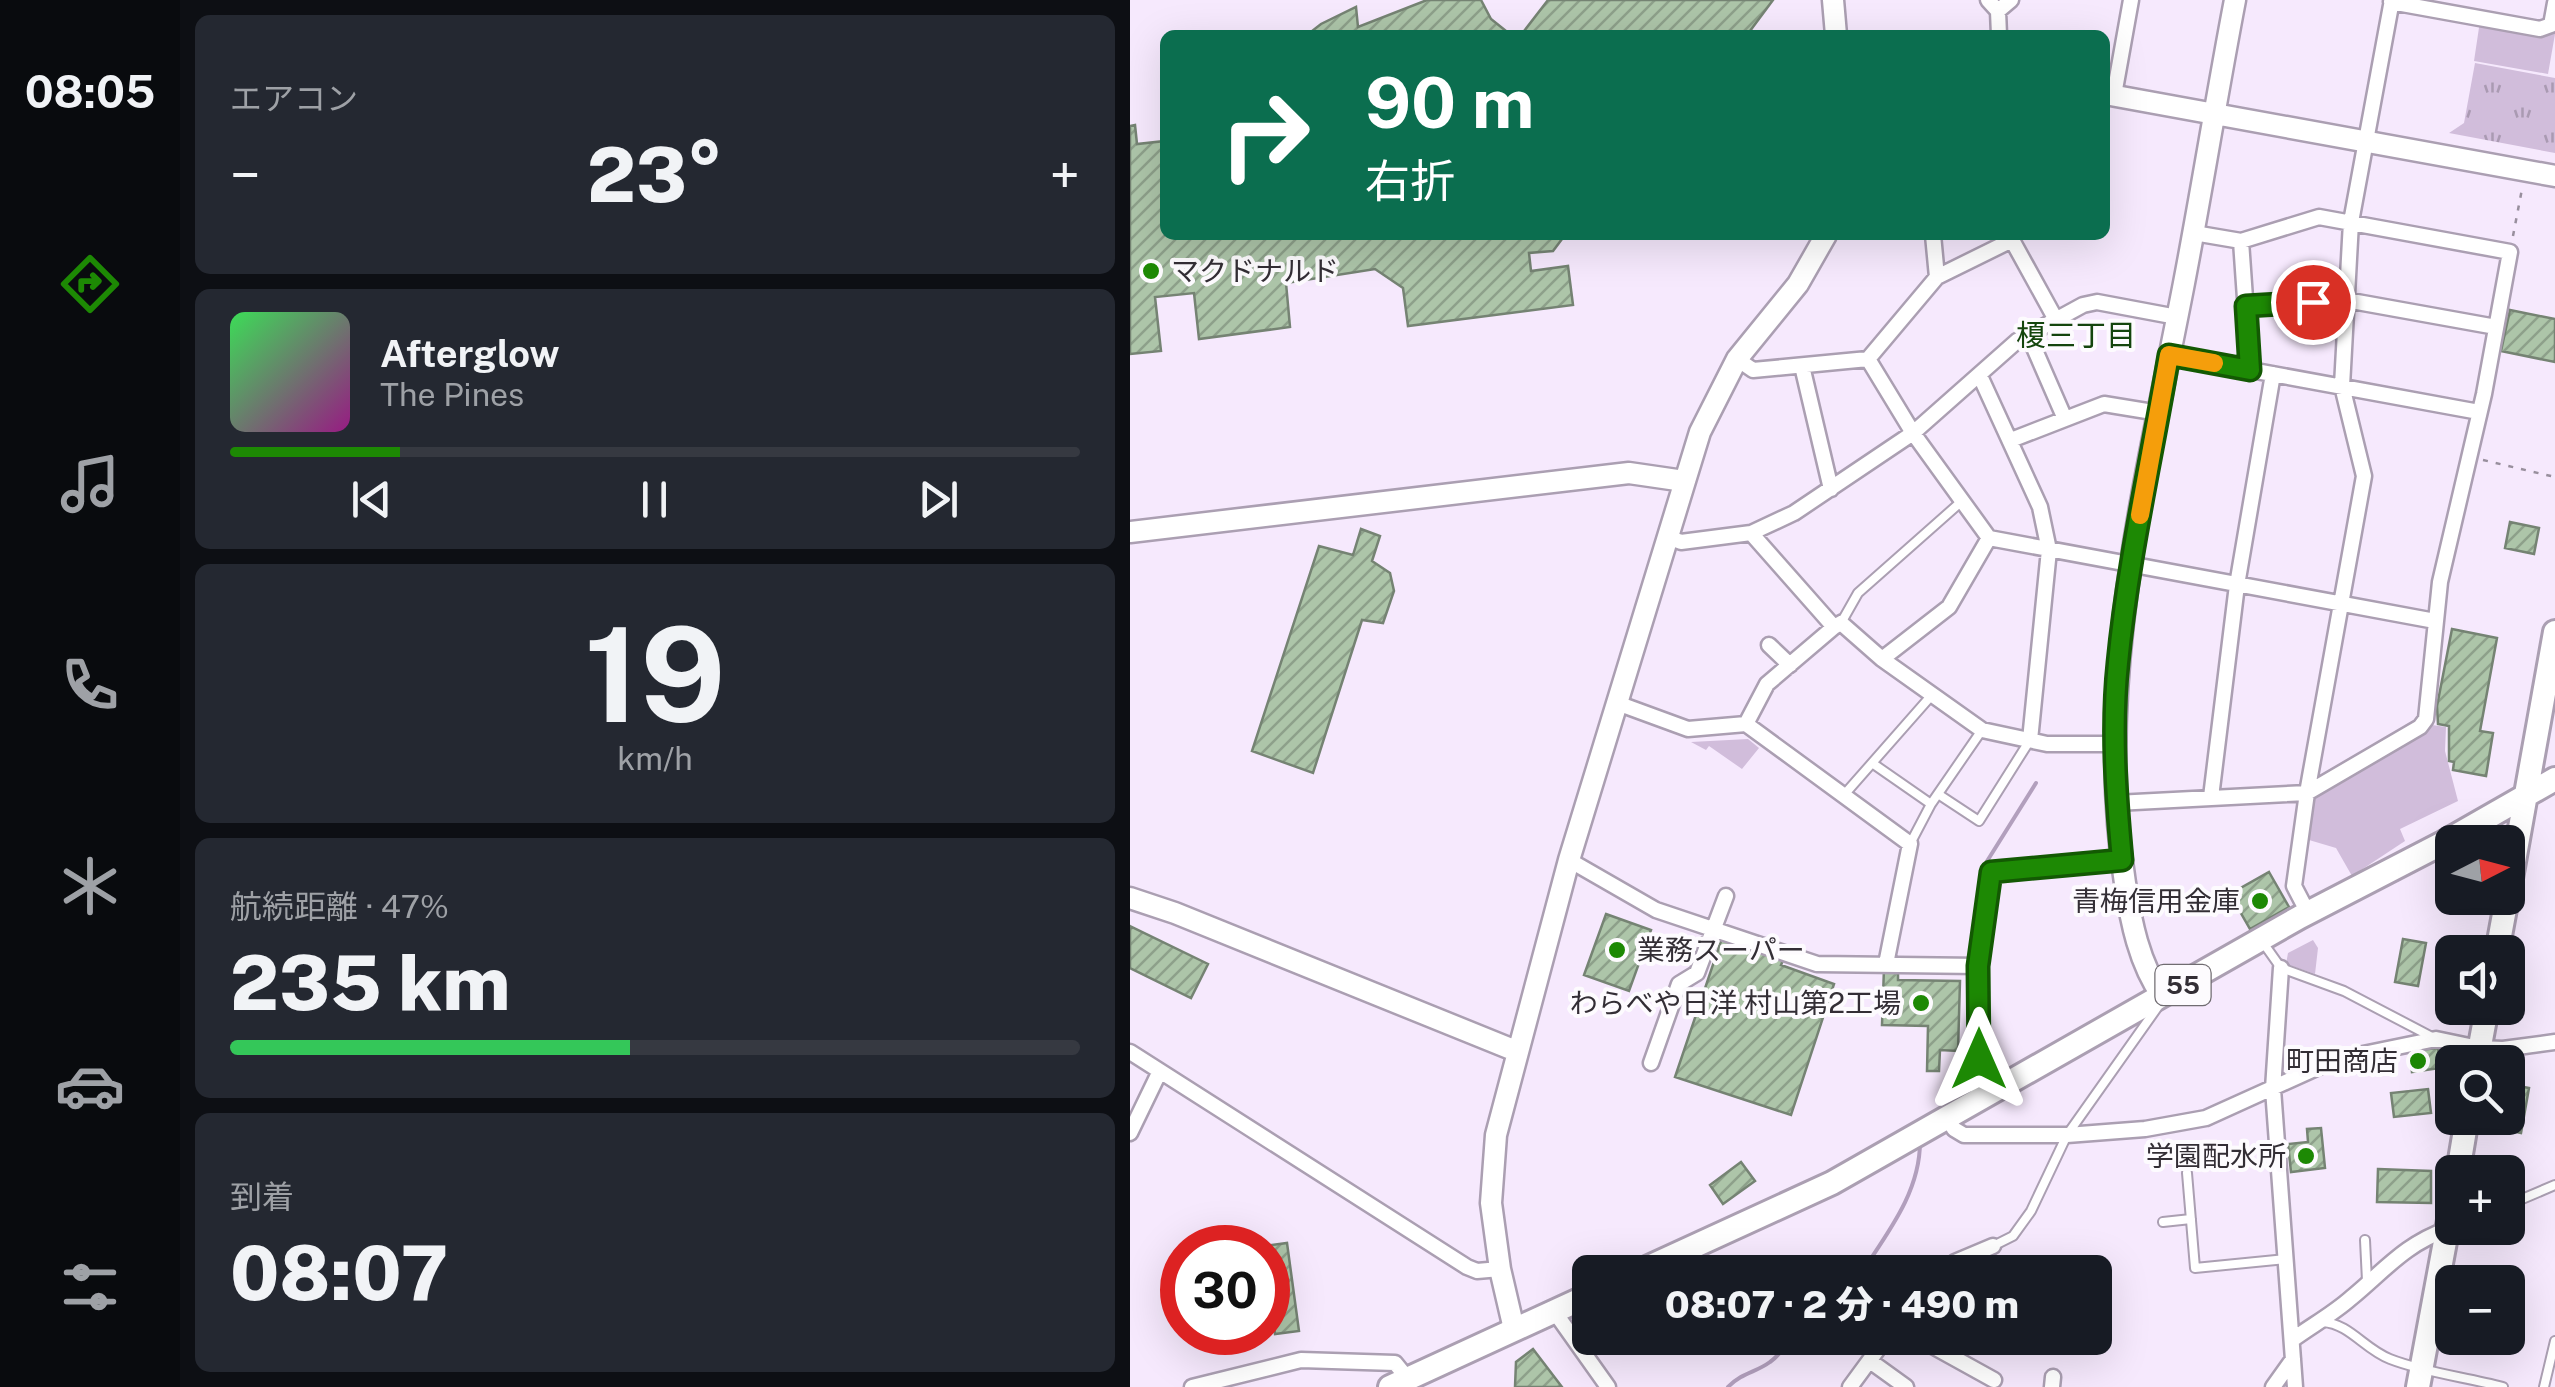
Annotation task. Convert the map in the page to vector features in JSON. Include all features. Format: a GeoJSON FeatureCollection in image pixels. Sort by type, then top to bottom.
{"type":"FeatureCollection","features":[{"type":"Feature","properties":{"kind":"main road"},"geometry":{"type":"LineString","coordinates":[[2520,825],[2555,632]]}},
{"type":"Feature","properties":{"kind":"main road"},"geometry":{"type":"LineString","coordinates":[[2540,717],[2555,744]]}},
{"type":"Feature","properties":{"kind":"main road","name":"55"},"geometry":{"type":"LineString","coordinates":[[2475,825],[2555,779]]}},
{"type":"Feature","properties":{"kind":"main road","name":"55"},"geometry":{"type":"LineString","coordinates":[[1675,1255],[1832,1183],[2308,913],[2435,848]]}},
{"type":"Feature","properties":{"kind":"main road"},"geometry":{"type":"LineString","coordinates":[[2420,1378],[2447,1245]]}},
{"type":"Feature","properties":{"kind":"main road"},"geometry":{"type":"LineString","coordinates":[[1399,1383],[1572,1303]]}},
{"type":"Feature","properties":{"kind":"street"},"geometry":{"type":"LineString","coordinates":[[1833,0],[1836,30]]}},
{"type":"Feature","properties":{"kind":"street"},"geometry":{"type":"LineString","coordinates":[[1993,6],[2011,0]]}},
{"type":"Feature","properties":{"kind":"street"},"geometry":{"type":"LineString","coordinates":[[2131,0],[2110,94],[2555,176]]}},
{"type":"Feature","properties":{"kind":"street"},"geometry":{"type":"LineString","coordinates":[[2162,996],[2142,958],[2122,860],[2114,744],[2117,665],[2131,565],[2235,0]]}},
{"type":"Feature","properties":{"kind":"street"},"geometry":{"type":"LineString","coordinates":[[2470,17],[2472,0]]}},
{"type":"Feature","properties":{"kind":"street"},"geometry":{"type":"LineString","coordinates":[[2308,913],[2294,886],[2307,792],[2364,476],[2342,386],[2351,222],[2391,1],[2540,29],[2551,25],[2555,4]]}},
{"type":"Feature","properties":{"kind":"street"},"geometry":{"type":"LineString","coordinates":[[2116,803],[2307,792],[2420,727],[2426,719],[2440,582],[2510,252],[2319,216],[2241,241],[2194,233]]}},
{"type":"Feature","properties":{"kind":"street"},"geometry":{"type":"LineString","coordinates":[[1514,1329],[1500,1268],[1492,1204],[1496,1135],[1569,860],[1700,432],[1737,359],[1798,284],[1823,240]]}},
{"type":"Feature","properties":{"kind":"street"},"geometry":{"type":"LineString","coordinates":[[1933,240],[1937,277]]}},
{"type":"Feature","properties":{"kind":"street"},"geometry":{"type":"LineString","coordinates":[[1737,359],[1753,370],[1868,359],[1937,277],[2006,240]]}},
{"type":"Feature","properties":{"kind":"street"},"geometry":{"type":"LineString","coordinates":[[2014,240],[2055,318]]}},
{"type":"Feature","properties":{"kind":"street"},"geometry":{"type":"LineString","coordinates":[[2241,241],[2250,370]]}},
{"type":"Feature","properties":{"kind":"street"},"geometry":{"type":"LineString","coordinates":[[2246,306],[2346,300],[2496,328]]}},
{"type":"Feature","properties":{"kind":"street"},"geometry":{"type":"LineString","coordinates":[[1668,537],[1681,542],[1751,533],[1794,512],[1913,433],[2028,334],[2055,318],[2096,302],[2177,317]]}},
{"type":"Feature","properties":{"kind":"street"},"geometry":{"type":"LineString","coordinates":[[2028,334],[2065,418]]}},
{"type":"Feature","properties":{"kind":"street"},"geometry":{"type":"LineString","coordinates":[[2169,355],[2479,412]]}},
{"type":"Feature","properties":{"kind":"street"},"geometry":{"type":"LineString","coordinates":[[1868,359],[1913,433],[1990,538],[2435,621]]}},
{"type":"Feature","properties":{"kind":"street"},"geometry":{"type":"LineString","coordinates":[[1802,366],[1831,489]]}},
{"type":"Feature","properties":{"kind":"street"},"geometry":{"type":"LineString","coordinates":[[2211,797],[2237,585],[2273,374]]}},
{"type":"Feature","properties":{"kind":"street"},"geometry":{"type":"LineString","coordinates":[[1980,376],[2040,506],[2049,550],[2030,740]]}},
{"type":"Feature","properties":{"kind":"street"},"geometry":{"type":"LineString","coordinates":[[2011,440],[2104,404],[2160,413]]}},
{"type":"Feature","properties":{"kind":"street"},"geometry":{"type":"LineString","coordinates":[[1130,532],[1629,473],[1684,481]]}},
{"type":"Feature","properties":{"kind":"street"},"geometry":{"type":"LineString","coordinates":[[1751,533],[1837,625],[1982,730],[2072,746],[2114,744]]}},
{"type":"Feature","properties":{"kind":"street"},"geometry":{"type":"LineString","coordinates":[[1882,658],[1949,607],[1990,538]]}},
{"type":"Feature","properties":{"kind":"street"},"geometry":{"type":"LineString","coordinates":[[1746,724],[1767,684],[1837,625]]}},
{"type":"Feature","properties":{"kind":"street"},"geometry":{"type":"LineString","coordinates":[[1769,644],[1790,665]]}},
{"type":"Feature","properties":{"kind":"street"},"geometry":{"type":"LineString","coordinates":[[1617,703],[1688,729],[1746,724],[1910,844],[1886,964]]}},
{"type":"Feature","properties":{"kind":"street"},"geometry":{"type":"LineString","coordinates":[[1569,860],[1656,910],[1817,964],[1978,966]]}},
{"type":"Feature","properties":{"kind":"street"},"geometry":{"type":"LineString","coordinates":[[1978,1102],[1978,966],[1991,872],[2122,860]]}},
{"type":"Feature","properties":{"kind":"street"},"geometry":{"type":"LineString","coordinates":[[1651,1063],[1678,984],[1697,973],[1726,896]]}},
{"type":"Feature","properties":{"kind":"street"},"geometry":{"type":"LineString","coordinates":[[1130,898],[1516,1051]]}},
{"type":"Feature","properties":{"kind":"street"},"geometry":{"type":"LineString","coordinates":[[2281,968],[2273,1089],[2295,1387]]}},
{"type":"Feature","properties":{"kind":"street"},"geometry":{"type":"LineString","coordinates":[[1948,1119],[1964,1135],[2067,1135],[2145,1129],[2206,1118],[2334,1060],[2436,1039],[2451,1045]]}},
{"type":"Feature","properties":{"kind":"street"},"geometry":{"type":"LineString","coordinates":[[2525,1047],[2555,1042]]}},
{"type":"Feature","properties":{"kind":"street"},"geometry":{"type":"LineString","coordinates":[[1130,1052],[1467,1267],[1477,1271],[1500,1268]]}},
{"type":"Feature","properties":{"kind":"street"},"geometry":{"type":"LineString","coordinates":[[1130,1134],[1160,1070]]}},
{"type":"Feature","properties":{"kind":"street"},"geometry":{"type":"LineString","coordinates":[[2292,1340],[2420,1238],[2435,1233]]}},
{"type":"Feature","properties":{"kind":"street"},"geometry":{"type":"LineString","coordinates":[[1972,1255],[1993,1246]]}},
{"type":"Feature","properties":{"kind":"street"},"geometry":{"type":"LineString","coordinates":[[1554,1311],[1608,1387]]}},
{"type":"Feature","properties":{"kind":"street"},"geometry":{"type":"LineString","coordinates":[[1850,1387],[1874,1355]]}},
{"type":"Feature","properties":{"kind":"street"},"geometry":{"type":"LineString","coordinates":[[1949,1355],[1994,1380]]}},
{"type":"Feature","properties":{"kind":"street"},"geometry":{"type":"LineString","coordinates":[[2273,1387],[2293,1359]]}},
{"type":"Feature","properties":{"kind":"street"},"geometry":{"type":"LineString","coordinates":[[1192,1387],[1300,1360],[1395,1364],[1399,1383]]}},
{"type":"Feature","properties":{"kind":"street"},"geometry":{"type":"LineString","coordinates":[[1870,1361],[1906,1387]]}},
{"type":"Feature","properties":{"kind":"lane"},"geometry":{"type":"LineString","coordinates":[[1837,625],[1858,592],[1962,501]]}},
{"type":"Feature","properties":{"kind":"lane"},"geometry":{"type":"LineString","coordinates":[[1843,796],[1932,696]]}},
{"type":"Feature","properties":{"kind":"lane"},"geometry":{"type":"LineString","coordinates":[[1910,844],[1931,804],[1982,730]]}},
{"type":"Feature","properties":{"kind":"lane"},"geometry":{"type":"LineString","coordinates":[[1938,794],[1978,821],[2030,740]]}},
{"type":"Feature","properties":{"kind":"lane"},"geometry":{"type":"LineString","coordinates":[[1872,763],[1931,804]]}},
{"type":"Feature","properties":{"kind":"lane"},"geometry":{"type":"LineString","coordinates":[[2261,940],[2281,968],[2344,991],[2436,1039]]}},
{"type":"Feature","properties":{"kind":"lane"},"geometry":{"type":"LineString","coordinates":[[1993,1246],[2012,1236],[2031,1211],[2067,1135],[2156,1013],[2162,996]]}},
{"type":"Feature","properties":{"kind":"lane"},"geometry":{"type":"LineString","coordinates":[[2187,1173],[2195,1268],[2286,1260]]}},
{"type":"Feature","properties":{"kind":"lane"},"geometry":{"type":"LineString","coordinates":[[2525,1198],[2555,1185]]}},
{"type":"Feature","properties":{"kind":"lane"},"geometry":{"type":"LineString","coordinates":[[2163,1222],[2191,1219]]}},
{"type":"Feature","properties":{"kind":"lane"},"geometry":{"type":"LineString","coordinates":[[2365,1240],[2367,1283]]}},
{"type":"Feature","properties":{"kind":"lane"},"geometry":{"type":"LineString","coordinates":[[2319,1321],[2347,1329],[2358,1342],[2420,1378],[2503,1387]]}},
{"type":"Feature","properties":{"kind":"lane"},"geometry":{"type":"LineString","coordinates":[[2544,1387],[2555,1340]]}},
{"type":"Feature","properties":{"kind":"path"},"geometry":{"type":"LineString","coordinates":[[2510,252],[2525,170]]}},
{"type":"Feature","properties":{"kind":"path"},"geometry":{"type":"LineString","coordinates":[[2467,456],[2555,476]]}},
{"type":"Feature","properties":{"kind":"green space"},"geometry":{"type":"Polygon","coordinates":[[[2480,21],[2555,34],[2548,74],[2474,61],[2480,21]]]}},
{"type":"Feature","properties":{"kind":"green space"},"geometry":{"type":"Polygon","coordinates":[[[2475,63],[2555,78],[2555,153],[2449,133],[2464,123],[2475,63]]]}},
{"type":"Feature","properties":{"kind":"green space"},"geometry":{"type":"Polygon","coordinates":[[[2432,725],[2446,727],[2445,751],[2458,801],[2400,829],[2405,841],[2352,876],[2336,848],[2309,840],[2311,796],[2432,725]]]}},
{"type":"Feature","properties":{"kind":"green space"},"geometry":{"type":"Polygon","coordinates":[[[1748,739],[1759,748],[1742,769],[1709,746],[1706,750],[1691,742],[1748,739]]]}},
{"type":"Feature","properties":{"kind":"green space"},"geometry":{"type":"Polygon","coordinates":[[[2313,940],[2318,948],[2315,974],[2286,964],[2288,953],[2313,940]]]}},
{"type":"Feature","properties":{"kind":"building"},"geometry":{"type":"Polygon","coordinates":[[[1427,0],[1481,0],[1491,19],[1505,30],[1313,30],[1356,7],[1358,27],[1427,0]]]}},
{"type":"Feature","properties":{"kind":"building"},"geometry":{"type":"Polygon","coordinates":[[[1548,0],[1773,0],[1751,30],[1525,30],[1548,0]]]}},
{"type":"Feature","properties":{"kind":"building"},"geometry":{"type":"Polygon","coordinates":[[[1135,125],[1137,144],[1160,142],[1160,240],[1561,240],[1553,251],[1529,253],[1531,271],[1568,266],[1573,305],[1408,326],[1403,288],[1375,269],[1286,283],[1290,327],[1199,339],[1194,293],[1155,297],[1161,351],[1130,354],[1130,126],[1135,125]]]}},
{"type":"Feature","properties":{"kind":"building"},"geometry":{"type":"Polygon","coordinates":[[[2510,310],[2555,319],[2555,362],[2501,351],[2510,310]]]}},
{"type":"Feature","properties":{"kind":"building"},"geometry":{"type":"Polygon","coordinates":[[[2510,522],[2539,528],[2534,554],[2505,548],[2510,522]]]}},
{"type":"Feature","properties":{"kind":"building"},"geometry":{"type":"Polygon","coordinates":[[[1361,529],[1380,536],[1372,561],[1390,573],[1394,591],[1383,623],[1362,620],[1313,773],[1252,751],[1319,546],[1353,555],[1361,529]]]}},
{"type":"Feature","properties":{"kind":"building"},"geometry":{"type":"Polygon","coordinates":[[[2452,629],[2497,638],[2480,731],[2493,733],[2486,776],[2453,770],[2454,762],[2449,761],[2449,726],[2438,724],[2437,706],[2452,629]]]}},
{"type":"Feature","properties":{"kind":"building"},"geometry":{"type":"Polygon","coordinates":[[[2269,872],[2289,907],[2250,929],[2230,894],[2269,872]]]}},
{"type":"Feature","properties":{"kind":"building"},"geometry":{"type":"Polygon","coordinates":[[[1606,914],[1651,930],[1629,991],[1584,975],[1606,914]]]}},
{"type":"Feature","properties":{"kind":"building"},"geometry":{"type":"Polygon","coordinates":[[[1130,926],[1208,964],[1191,998],[1130,968],[1130,926]]]}},
{"type":"Feature","properties":{"kind":"building"},"geometry":{"type":"Polygon","coordinates":[[[1722,938],[1784,958],[1781,965],[1834,984],[1791,1115],[1675,1077],[1722,938]]]}},
{"type":"Feature","properties":{"kind":"building"},"geometry":{"type":"Polygon","coordinates":[[[2403,939],[2426,943],[2418,986],[2395,982],[2403,939]]]}},
{"type":"Feature","properties":{"kind":"building","name":"わらべや日洋 村山第2工場"},"geometry":{"type":"Polygon","coordinates":[[[1884,968],[1898,969],[1898,980],[1960,981],[1958,1051],[1940,1050],[1939,1071],[1927,1071],[1928,1026],[1882,1025],[1884,968]]]}},
{"type":"Feature","properties":{"kind":"building"},"geometry":{"type":"Polygon","coordinates":[[[2435,1048],[2435,1069],[2412,1072],[2410,1051],[2435,1048]]]}},
{"type":"Feature","properties":{"kind":"building"},"geometry":{"type":"Polygon","coordinates":[[[2428,1089],[2431,1113],[2394,1117],[2391,1093],[2428,1089]]]}},
{"type":"Feature","properties":{"kind":"building","name":"学園配水所"},"geometry":{"type":"Polygon","coordinates":[[[2321,1128],[2325,1168],[2291,1172],[2288,1144],[2308,1142],[2307,1129],[2321,1128]]]}},
{"type":"Feature","properties":{"kind":"building"},"geometry":{"type":"Polygon","coordinates":[[[1741,1162],[1755,1181],[1723,1204],[1710,1185],[1741,1162]]]}},
{"type":"Feature","properties":{"kind":"building"},"geometry":{"type":"Polygon","coordinates":[[[2378,1169],[2431,1171],[2431,1203],[2377,1202],[2378,1169]]]}},
{"type":"Feature","properties":{"kind":"building"},"geometry":{"type":"Polygon","coordinates":[[[1290,1265],[1299,1331],[1290,1332],[1290,1265]]]}},
{"type":"Feature","properties":{"kind":"building"},"geometry":{"type":"Polygon","coordinates":[[[1533,1349],[1562,1387],[1515,1387],[1516,1362],[1533,1349]]]}},
{"type":"Feature","properties":{"kind":"waterway"},"geometry":{"type":"LineString","coordinates":[[1973,958],[1984,866],[2036,783]]}},
{"type":"Feature","properties":{"kind":"waterway"},"geometry":{"type":"LineString","coordinates":[[1873,1255],[1909,1195],[1920,1142]]}},
{"type":"Feature","properties":{"kind":"waterway"},"geometry":{"type":"LineString","coordinates":[[1728,1387],[1777,1355]]}},
{"type":"Feature","properties":{"kind":"slow traffic"},"geometry":{"type":"LineString","coordinates":[[2140,515],[2169,355],[2214,363]]}},
{"type":"Feature","properties":{"kind":"place","name":"マクドナルド"},"geometry":{"type":"Point","coordinates":[1151,271]}},
{"type":"Feature","properties":{"kind":"place","name":"青梅信用金庫"},"geometry":{"type":"Point","coordinates":[2260,901]}},
{"type":"Feature","properties":{"kind":"place","name":"業務スーパー"},"geometry":{"type":"Point","coordinates":[1617,950]}},
{"type":"Feature","properties":{"kind":"place","name":"わらべや日洋 村山第2工場"},"geometry":{"type":"Point","coordinates":[1921,1003]}},
{"type":"Feature","properties":{"kind":"place","name":"町田商店"},"geometry":{"type":"Point","coordinates":[2418,1061]}},
{"type":"Feature","properties":{"kind":"place","name":"学園配水所"},"geometry":{"type":"Point","coordinates":[2306,1156]}},
{"type":"Feature","properties":{"kind":"district","name":"榎三丁目"},"geometry":{"type":"Point","coordinates":[2076,336]}},
{"type":"Feature","properties":{"kind":"route"},"geometry":{"type":"LineString","coordinates":[[1979,1059],[1978,966],[1991,872],[2122,860],[2114,744],[2117,665],[2169,355],[2250,370],[2246,306],[2313,302]]}}]}
